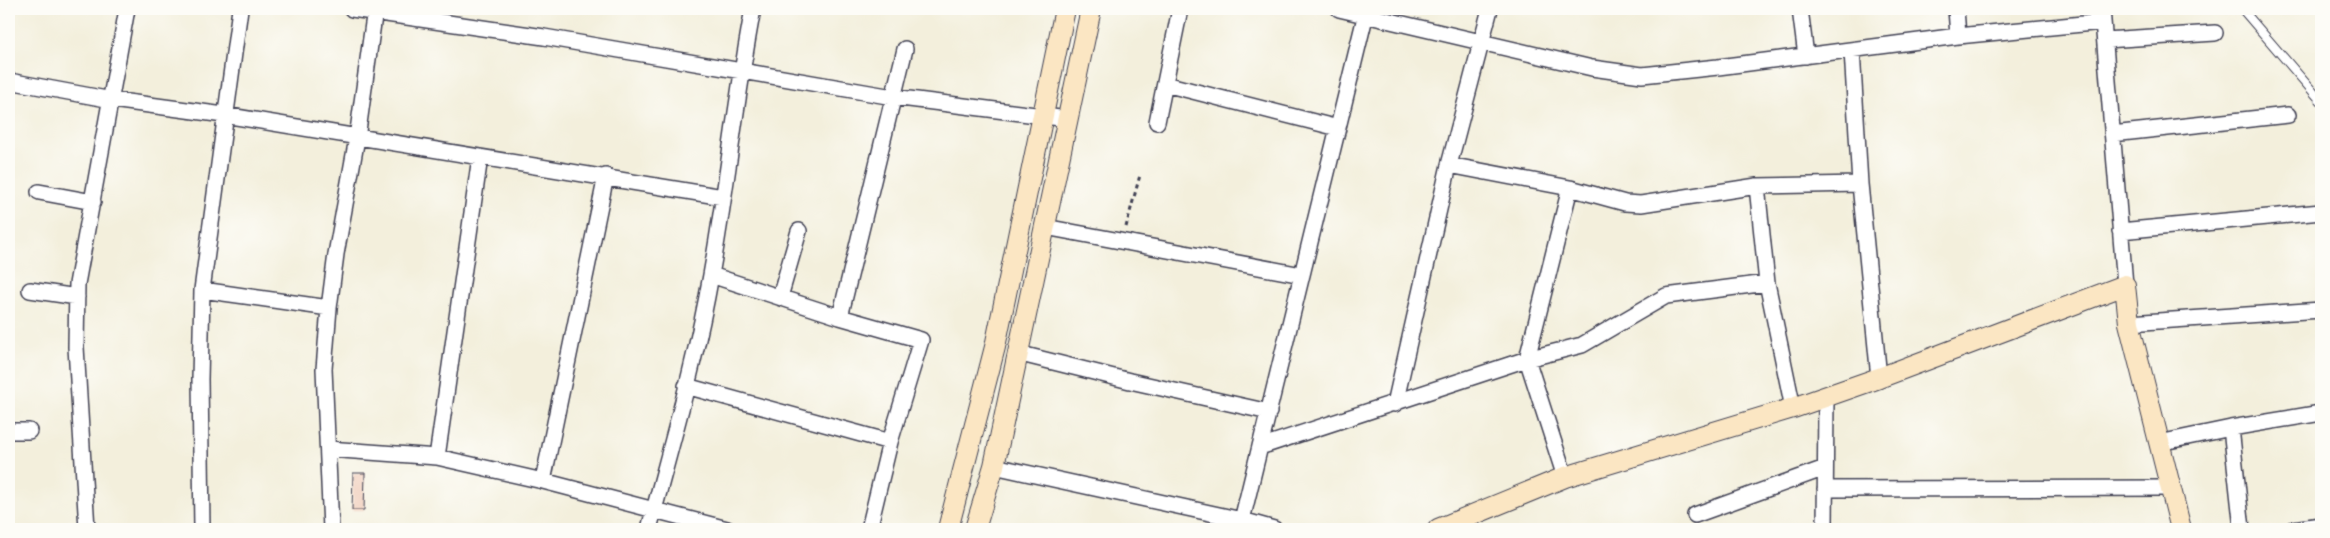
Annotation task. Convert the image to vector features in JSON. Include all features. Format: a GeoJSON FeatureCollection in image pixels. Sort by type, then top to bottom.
{"type":"FeatureCollection","features":[{"type":"Feature","properties":{"kind":"street"},"geometry":{"type":"LineString","coordinates":[[87,529],[76,347],[77,284],[112,100],[127,9]]}},
{"type":"Feature","properties":{"kind":"street"},"geometry":{"type":"LineString","coordinates":[[202,529],[200,379],[202,290],[224,115],[240,9]]}},
{"type":"Feature","properties":{"kind":"street"},"geometry":{"type":"LineString","coordinates":[[352,9],[374,10],[544,37],[893,97],[1068,119]]}},
{"type":"Feature","properties":{"kind":"street"},"geometry":{"type":"LineString","coordinates":[[649,529],[686,386],[711,275],[741,70],[753,9]]}},
{"type":"Feature","properties":{"kind":"street"},"geometry":{"type":"LineString","coordinates":[[948,529],[994,347],[1065,9]]}},
{"type":"Feature","properties":{"kind":"street"},"geometry":{"type":"LineString","coordinates":[[975,529],[994,466],[1091,9]]}},
{"type":"Feature","properties":{"kind":"street"},"geometry":{"type":"LineString","coordinates":[[1157,122],[1180,9]]}},
{"type":"Feature","properties":{"kind":"street"},"geometry":{"type":"LineString","coordinates":[[1339,9],[1366,12],[1482,43],[1592,68],[1642,75],[1674,73],[1806,56],[2103,15],[2129,323],[2181,529]]}},
{"type":"Feature","properties":{"kind":"street"},"geometry":{"type":"LineString","coordinates":[[1395,404],[1449,164],[1490,9]]}},
{"type":"Feature","properties":{"kind":"street"},"geometry":{"type":"LineString","coordinates":[[1800,9],[1806,56]]}},
{"type":"Feature","properties":{"kind":"street"},"geometry":{"type":"LineString","coordinates":[[1956,9],[1958,36]]}},
{"type":"Feature","properties":{"kind":"street"},"geometry":{"type":"LineString","coordinates":[[331,529],[324,370],[329,308],[336,254],[357,138],[374,10]]}},
{"type":"Feature","properties":{"kind":"street"},"geometry":{"type":"LineString","coordinates":[[1242,520],[1366,12]]}},
{"type":"Feature","properties":{"kind":"street"},"geometry":{"type":"LineString","coordinates":[[2105,40],[2215,33]]}},
{"type":"Feature","properties":{"kind":"street"},"geometry":{"type":"LineString","coordinates":[[840,316],[905,49]]}},
{"type":"Feature","properties":{"kind":"street"},"geometry":{"type":"LineString","coordinates":[[1852,50],[1860,184],[1879,378]]}},
{"type":"Feature","properties":{"kind":"street"},"geometry":{"type":"LineString","coordinates":[[9,81],[112,100],[224,115],[357,138],[606,176],[722,197]]}},
{"type":"Feature","properties":{"kind":"street"},"geometry":{"type":"LineString","coordinates":[[1165,84],[1338,128]]}},
{"type":"Feature","properties":{"kind":"street"},"geometry":{"type":"LineString","coordinates":[[2112,134],[2288,115]]}},
{"type":"Feature","properties":{"kind":"street"},"geometry":{"type":"LineString","coordinates":[[437,457],[480,157]]}},
{"type":"Feature","properties":{"kind":"street"},"geometry":{"type":"LineString","coordinates":[[1449,164],[1570,188],[1625,203],[1641,204],[1757,186],[1860,184]]}},
{"type":"Feature","properties":{"kind":"street"},"geometry":{"type":"LineString","coordinates":[[543,480],[606,176]]}},
{"type":"Feature","properties":{"kind":"street"},"geometry":{"type":"LineString","coordinates":[[1757,186],[1767,284],[1793,408]]}},
{"type":"Feature","properties":{"kind":"street"},"geometry":{"type":"LineString","coordinates":[[1565,477],[1527,359],[1570,188]]}},
{"type":"Feature","properties":{"kind":"street"},"geometry":{"type":"LineString","coordinates":[[39,192],[93,202]]}},
{"type":"Feature","properties":{"kind":"street"},"geometry":{"type":"LineString","coordinates":[[2120,231],[2321,212]]}},
{"type":"Feature","properties":{"kind":"street"},"geometry":{"type":"LineString","coordinates":[[1045,227],[1302,274]]}},
{"type":"Feature","properties":{"kind":"street"},"geometry":{"type":"LineString","coordinates":[[780,297],[799,231]]}},
{"type":"Feature","properties":{"kind":"street"},"geometry":{"type":"LineString","coordinates":[[711,275],[921,340],[890,442],[869,529]]}},
{"type":"Feature","properties":{"kind":"street"},"geometry":{"type":"LineString","coordinates":[[1260,447],[1527,359],[1582,345],[1666,296],[1767,284]]}},
{"type":"Feature","properties":{"kind":"street"},"geometry":{"type":"LineString","coordinates":[[1438,529],[1565,477],[1793,408],[1879,378],[2125,284]]}},
{"type":"Feature","properties":{"kind":"street"},"geometry":{"type":"LineString","coordinates":[[30,290],[77,297]]}},
{"type":"Feature","properties":{"kind":"street"},"geometry":{"type":"LineString","coordinates":[[202,290],[329,308]]}},
{"type":"Feature","properties":{"kind":"street"},"geometry":{"type":"LineString","coordinates":[[2129,323],[2321,310]]}},
{"type":"Feature","properties":{"kind":"street"},"geometry":{"type":"LineString","coordinates":[[1017,353],[1130,381],[1269,412]]}},
{"type":"Feature","properties":{"kind":"street"},"geometry":{"type":"LineString","coordinates":[[686,386],[890,442]]}},
{"type":"Feature","properties":{"kind":"street"},"geometry":{"type":"LineString","coordinates":[[1824,529],[1826,396]]}},
{"type":"Feature","properties":{"kind":"street"},"geometry":{"type":"LineString","coordinates":[[2159,443],[2321,412]]}},
{"type":"Feature","properties":{"kind":"street"},"geometry":{"type":"LineString","coordinates":[[2231,428],[2242,529]]}},
{"type":"Feature","properties":{"kind":"street"},"geometry":{"type":"LineString","coordinates":[[9,431],[29,431]]}},
{"type":"Feature","properties":{"kind":"street"},"geometry":{"type":"LineString","coordinates":[[328,449],[437,457],[543,480],[727,529]]}},
{"type":"Feature","properties":{"kind":"street"},"geometry":{"type":"LineString","coordinates":[[994,466],[1242,520],[1274,529]]}},
{"type":"Feature","properties":{"kind":"street"},"geometry":{"type":"LineString","coordinates":[[1695,514],[1825,468]]}},
{"type":"Feature","properties":{"kind":"street"},"geometry":{"type":"LineString","coordinates":[[1825,489],[2171,488]]}},
{"type":"Feature","properties":{"kind":"street"},"geometry":{"type":"LineString","coordinates":[[2293,529],[2321,525]]}},
{"type":"Feature","properties":{"kind":"lane"},"geometry":{"type":"LineString","coordinates":[[2242,9],[2321,101]]}},
{"type":"Feature","properties":{"kind":"path"},"geometry":{"type":"LineString","coordinates":[[1122,240],[1140,175]]}},
{"type":"Feature","properties":{"kind":"building"},"geometry":{"type":"Polygon","coordinates":[[[353,473],[365,473],[364,510],[352,510],[353,473]]]}}]}
